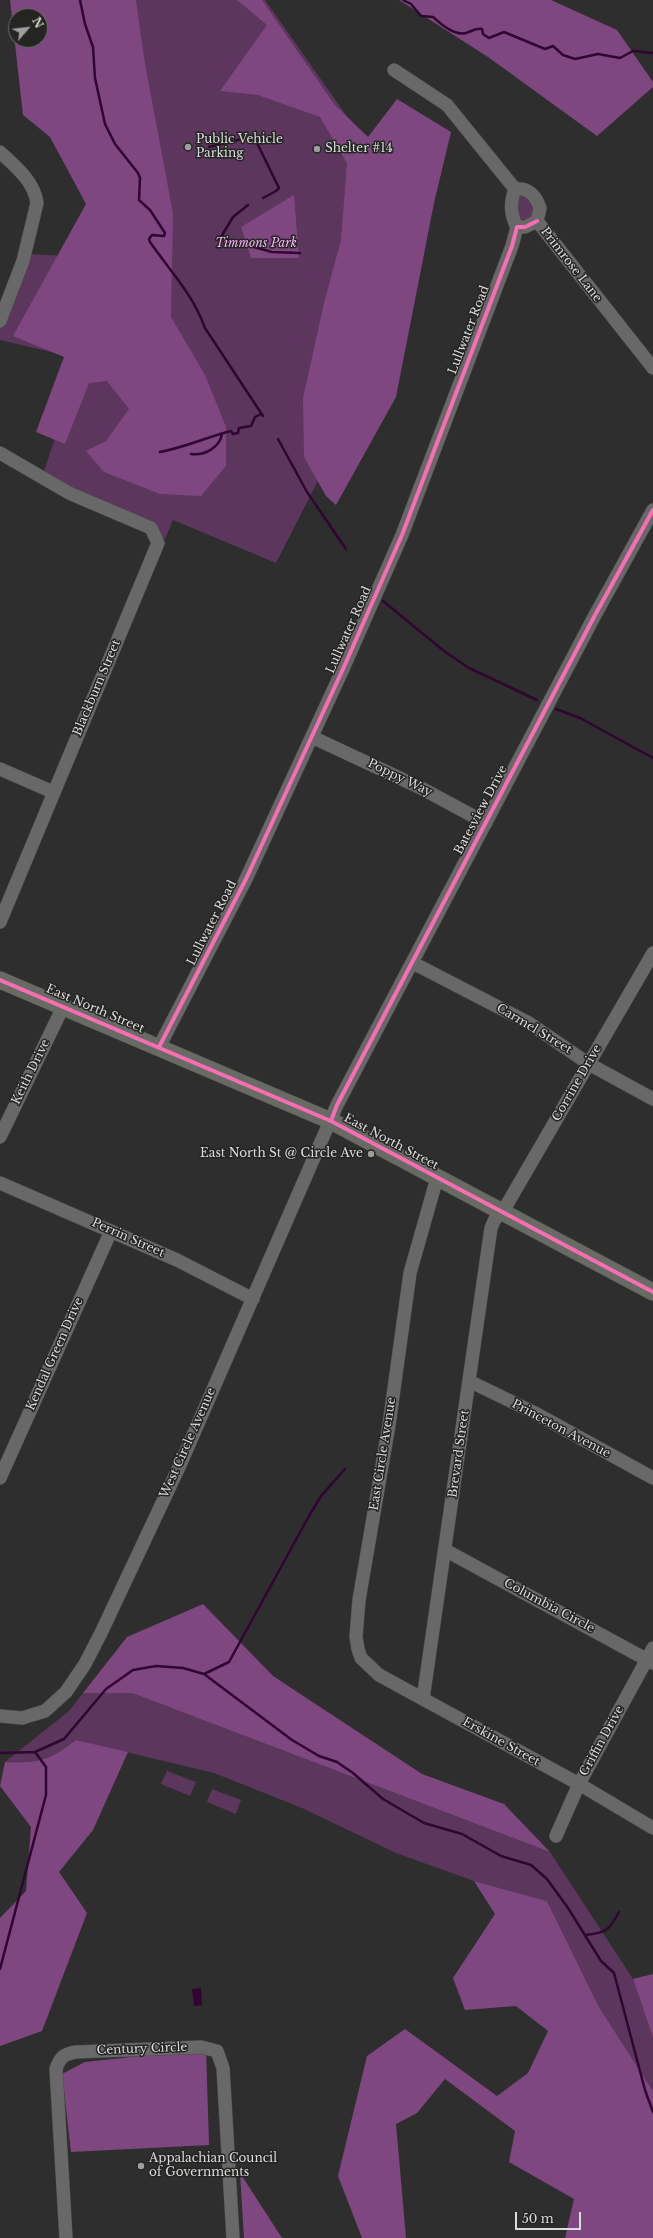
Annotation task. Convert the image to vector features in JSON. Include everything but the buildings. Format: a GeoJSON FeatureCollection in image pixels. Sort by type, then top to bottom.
{"type":"FeatureCollection","features":[{"type":"Feature","properties":{"kind":"main road","name":"East North Street"},"geometry":{"type":"LineString","coordinates":[[0,980],[331,1121],[653,1292]]}},
{"type":"Feature","properties":{"kind":"street","name":"Primrose Lane"},"geometry":{"type":"LineString","coordinates":[[394,70],[447,105],[515,189],[527,191],[537,200],[540,208],[537,221],[653,368]]}},
{"type":"Feature","properties":{"kind":"street"},"geometry":{"type":"LineString","coordinates":[[0,152],[22,173],[36,194],[37,203],[24,261],[0,322]]}},
{"type":"Feature","properties":{"kind":"street"},"geometry":{"type":"LineString","coordinates":[[515,189],[511,201],[512,217],[517,227],[525,227],[537,221]]}},
{"type":"Feature","properties":{"kind":"street","name":"Lullwater Road"},"geometry":{"type":"LineString","coordinates":[[159,1047],[246,879],[312,737],[402,535],[512,246],[517,227]]}},
{"type":"Feature","properties":{"kind":"street","name":"Blackburn Street"},"geometry":{"type":"LineString","coordinates":[[0,453],[48,482],[151,528],[158,543],[0,922]]}},
{"type":"Feature","properties":{"kind":"street","name":"Batesview Drive"},"geometry":{"type":"LineString","coordinates":[[331,1121],[337,1105],[653,510]]}},
{"type":"Feature","properties":{"kind":"street","name":"Poppy Way"},"geometry":{"type":"LineString","coordinates":[[312,737],[421,788],[486,823]]}},
{"type":"Feature","properties":{"kind":"street"},"geometry":{"type":"LineString","coordinates":[[0,769],[53,792]]}},
{"type":"Feature","properties":{"kind":"street","name":"Corrine Drive"},"geometry":{"type":"LineString","coordinates":[[502,1213],[653,953]]}},
{"type":"Feature","properties":{"kind":"street","name":"Carmel Street"},"geometry":{"type":"LineString","coordinates":[[413,962],[529,1024],[589,1064],[653,1099]]}},
{"type":"Feature","properties":{"kind":"street","name":"Keith Drive"},"geometry":{"type":"LineString","coordinates":[[0,1137],[63,1007]]}},
{"type":"Feature","properties":{"kind":"street","name":"West Circle Avenue"},"geometry":{"type":"LineString","coordinates":[[0,1716],[22,1718],[45,1711],[66,1692],[85,1664],[180,1464],[331,1121]]}},
{"type":"Feature","properties":{"kind":"street","name":"East Circle Avenue"},"geometry":{"type":"LineString","coordinates":[[423,1699],[373,1671],[361,1658],[356,1637],[359,1600],[389,1425],[410,1273],[437,1178]]}},
{"type":"Feature","properties":{"kind":"street","name":"Perrin Street"},"geometry":{"type":"LineString","coordinates":[[0,1183],[177,1260],[253,1299]]}},
{"type":"Feature","properties":{"kind":"street","name":"Brevard Street"},"geometry":{"type":"LineString","coordinates":[[423,1699],[491,1228],[495,1219],[502,1213]]}},
{"type":"Feature","properties":{"kind":"street","name":"Kendal Green Drive"},"geometry":{"type":"LineString","coordinates":[[0,1478],[111,1231]]}},
{"type":"Feature","properties":{"kind":"street","name":"Princeton Avenue"},"geometry":{"type":"LineString","coordinates":[[469,1381],[535,1413],[653,1478]]}},
{"type":"Feature","properties":{"kind":"street","name":"Columbia Circle"},"geometry":{"type":"LineString","coordinates":[[445,1550],[651,1656]]}},
{"type":"Feature","properties":{"kind":"street","name":"Griffin Drive"},"geometry":{"type":"LineString","coordinates":[[556,1836],[579,1784],[651,1656]]}},
{"type":"Feature","properties":{"kind":"street","name":"Erskine Street"},"geometry":{"type":"LineString","coordinates":[[423,1699],[579,1784],[653,1828]]}},
{"type":"Feature","properties":{"kind":"street","name":"Century Circle"},"geometry":{"type":"LineString","coordinates":[[66,2238],[56,2069],[59,2060],[67,2054],[76,2052],[201,2047],[217,2051],[222,2068],[233,2238]]}},
{"type":"Feature","properties":{"kind":"green space"},"geometry":{"type":"Polygon","coordinates":[[[10,0],[136,0],[144,58],[173,214],[171,317],[205,375],[226,427],[226,466],[201,496],[160,494],[104,472],[86,451],[106,441],[129,409],[107,381],[89,383],[65,444],[36,432],[64,357],[13,336],[86,204],[50,137],[23,115],[15,48],[48,48],[48,8],[11,8],[10,0]]]}},
{"type":"Feature","properties":{"kind":"green space","name":"Timmons Park"},"geometry":{"type":"Polygon","coordinates":[[[40,0],[265,0],[372,152],[326,465],[276,563],[173,520],[165,539],[43,474],[56,435],[69,356],[0,340],[0,324],[29,254],[106,258],[48,31],[48,8],[42,8],[40,0]]]}},
{"type":"Feature","properties":{"kind":"green space"},"geometry":{"type":"Polygon","coordinates":[[[237,0],[262,0],[334,104],[368,137],[397,99],[451,132],[434,203],[396,397],[336,505],[326,496],[304,457],[303,398],[324,303],[341,240],[347,163],[320,117],[258,95],[220,91],[267,25],[237,0]]]}},
{"type":"Feature","properties":{"kind":"green space"},"geometry":{"type":"Polygon","coordinates":[[[399,0],[551,0],[617,30],[653,82],[653,87],[597,136],[488,57],[399,0]]]}},
{"type":"Feature","properties":{"kind":"green space"},"geometry":{"type":"Polygon","coordinates":[[[294,195],[299,258],[251,258],[241,227],[294,195]]]}},
{"type":"Feature","properties":{"kind":"green space"},"geometry":{"type":"Polygon","coordinates":[[[528,195],[537,208],[531,218],[521,220],[516,213],[517,197],[528,195]]]}},
{"type":"Feature","properties":{"kind":"green space"},"geometry":{"type":"Polygon","coordinates":[[[203,1604],[273,1676],[422,1774],[504,1804],[550,1852],[132,1693],[83,1693],[127,1637],[203,1604]]]}},
{"type":"Feature","properties":{"kind":"green space"},"geometry":{"type":"Polygon","coordinates":[[[83,1693],[132,1693],[550,1852],[633,1979],[653,2038],[653,2091],[599,2007],[547,1901],[474,1881],[396,1853],[302,1808],[214,1773],[76,1740],[58,1752],[43,1759],[27,1762],[5,1762],[69,1711],[83,1693]]]}},
{"type":"Feature","properties":{"kind":"green space"},"geometry":{"type":"Polygon","coordinates":[[[76,1740],[128,1752],[93,1830],[59,1872],[87,1913],[42,2031],[0,2046],[0,1918],[26,1891],[31,1827],[0,1786],[5,1762],[27,1762],[43,1759],[58,1752],[76,1740]]]}},
{"type":"Feature","properties":{"kind":"green space"},"geometry":{"type":"Polygon","coordinates":[[[167,1771],[196,1782],[190,1796],[161,1784],[167,1771]]]}},
{"type":"Feature","properties":{"kind":"green space"},"geometry":{"type":"Polygon","coordinates":[[[212,1789],[241,1800],[236,1814],[207,1802],[212,1789]]]}},
{"type":"Feature","properties":{"kind":"green space"},"geometry":{"type":"Polygon","coordinates":[[[474,1881],[547,1901],[599,2007],[653,2091],[653,2238],[565,2238],[574,2199],[509,2162],[515,2131],[445,2079],[417,2113],[396,2124],[406,2238],[362,2238],[338,2176],[367,2056],[405,2029],[497,2096],[528,2073],[548,2031],[516,2006],[465,2010],[453,1978],[495,1914],[474,1881]]]}},
{"type":"Feature","properties":{"kind":"green space"},"geometry":{"type":"Polygon","coordinates":[[[653,1974],[653,2038],[633,1979],[653,1974]]]}},
{"type":"Feature","properties":{"kind":"green space"},"geometry":{"type":"Polygon","coordinates":[[[206,2049],[209,2145],[71,2152],[62,2074],[85,2062],[206,2049]]]}},
{"type":"Feature","properties":{"kind":"green space"},"geometry":{"type":"Polygon","coordinates":[[[240,2173],[282,2238],[244,2238],[240,2173]]]}},
{"type":"Feature","properties":{"kind":"shaded area"},"geometry":{"type":"Polygon","coordinates":[[[201,1988],[202,2005],[194,2006],[192,1989],[201,1988]]]}},
{"type":"Feature","properties":{"kind":"waterway"},"geometry":{"type":"LineString","coordinates":[[80,0],[85,24],[93,47],[95,78],[105,124],[115,144],[138,173],[140,178],[139,200],[150,210],[165,233],[164,236],[152,235],[149,239],[150,242],[188,293],[205,328],[263,416]]}},
{"type":"Feature","properties":{"kind":"waterway"},"geometry":{"type":"LineString","coordinates":[[403,0],[411,4],[421,16],[433,17],[448,29],[457,33],[466,33],[476,29],[482,29],[483,34],[489,38],[504,32],[545,49],[553,46],[563,55],[575,59],[598,54],[620,58],[633,51],[653,53]]}},
{"type":"Feature","properties":{"kind":"waterway"},"geometry":{"type":"LineString","coordinates":[[209,147],[250,137]]}},
{"type":"Feature","properties":{"kind":"waterway"},"geometry":{"type":"LineString","coordinates":[[257,138],[280,139]]}},
{"type":"Feature","properties":{"kind":"waterway"},"geometry":{"type":"LineString","coordinates":[[257,143],[279,188],[263,198]]}},
{"type":"Feature","properties":{"kind":"waterway"},"geometry":{"type":"LineString","coordinates":[[221,237],[233,217],[248,205]]}},
{"type":"Feature","properties":{"kind":"waterway"},"geometry":{"type":"LineString","coordinates":[[221,238],[272,252],[300,253]]}},
{"type":"Feature","properties":{"kind":"waterway"},"geometry":{"type":"LineString","coordinates":[[160,452],[231,431],[233,434],[238,433],[239,428],[251,426],[255,417],[261,414]]}},
{"type":"Feature","properties":{"kind":"waterway"},"geometry":{"type":"LineString","coordinates":[[191,454],[201,454],[211,450],[221,439],[222,434]]}},
{"type":"Feature","properties":{"kind":"waterway"},"geometry":{"type":"LineString","coordinates":[[278,439],[307,492],[346,549]]}},
{"type":"Feature","properties":{"kind":"waterway"},"geometry":{"type":"LineString","coordinates":[[383,601],[444,651],[469,668],[537,700]]}},
{"type":"Feature","properties":{"kind":"waterway"},"geometry":{"type":"LineString","coordinates":[[556,709],[580,718],[653,758]]}},
{"type":"Feature","properties":{"kind":"waterway"},"geometry":{"type":"LineString","coordinates":[[204,1674],[229,1662],[321,1496],[345,1469]]}},
{"type":"Feature","properties":{"kind":"waterway"},"geometry":{"type":"LineString","coordinates":[[0,1753],[35,1752],[64,1739],[106,1689],[133,1670],[156,1666],[183,1668],[204,1674],[292,1740],[319,1756],[337,1762],[353,1773],[383,1799],[424,1823],[462,1834],[501,1856],[531,1865],[547,1879],[568,1908],[601,1961],[614,1973],[645,2090],[653,2112]]}},
{"type":"Feature","properties":{"kind":"waterway"},"geometry":{"type":"LineString","coordinates":[[0,1969],[46,1795],[46,1767],[35,1752]]}},
{"type":"Feature","properties":{"kind":"waterway"},"geometry":{"type":"LineString","coordinates":[[585,1935],[603,1932],[606,1930],[613,1923],[619,1912]]}},
{"type":"Feature","properties":{"kind":"cycle path"},"geometry":{"type":"LineString","coordinates":[[159,1047],[246,879],[343,669],[402,535],[512,246],[517,227],[525,227],[537,221]]}},
{"type":"Feature","properties":{"kind":"cycle path"},"geometry":{"type":"LineString","coordinates":[[331,1121],[337,1105],[594,617],[653,510]]}},
{"type":"Feature","properties":{"kind":"cycle path"},"geometry":{"type":"LineString","coordinates":[[0,980],[331,1121],[653,1292]]}},
{"type":"Feature","properties":{"kind":"place","name":"Public Vehicle Parking"},"geometry":{"type":"Point","coordinates":[188,147]}},
{"type":"Feature","properties":{"kind":"place","name":"Shelter #14"},"geometry":{"type":"Point","coordinates":[317,149]}},
{"type":"Feature","properties":{"kind":"place","name":"East North St @ Circle Ave"},"geometry":{"type":"Point","coordinates":[371,1154]}},
{"type":"Feature","properties":{"kind":"place","name":"Appalachian Council of Governments"},"geometry":{"type":"Point","coordinates":[141,2166]}}]}
